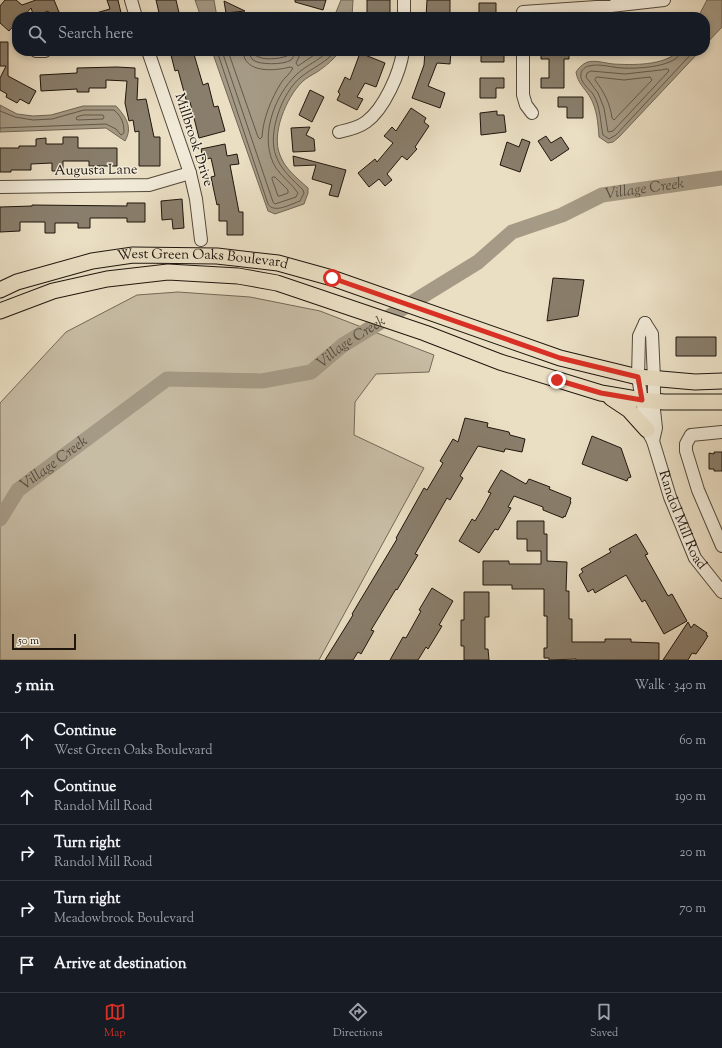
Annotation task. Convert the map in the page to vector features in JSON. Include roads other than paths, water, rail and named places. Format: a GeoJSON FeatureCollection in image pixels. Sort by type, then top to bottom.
{"type":"FeatureCollection","features":[{"type":"Feature","properties":{"kind":"main road","name":"West Green Oaks Boulevard"},"geometry":{"type":"LineString","coordinates":[[0,290],[17,282],[92,261],[134,255],[217,256],[278,263],[332,278],[560,358],[638,377]]}},
{"type":"Feature","properties":{"kind":"main road"},"geometry":{"type":"LineString","coordinates":[[0,311],[53,291],[107,279],[168,272],[238,276],[277,283],[425,333],[500,362],[601,393],[648,401],[722,402]]}},
{"type":"Feature","properties":{"kind":"main road"},"geometry":{"type":"LineString","coordinates":[[638,377],[695,382],[722,381]]}},
{"type":"Feature","properties":{"kind":"main road"},"geometry":{"type":"LineString","coordinates":[[601,393],[620,403],[629,410],[650,435]]}},
{"type":"Feature","properties":{"kind":"street"},"geometry":{"type":"LineString","coordinates":[[131,0],[135,12]]}},
{"type":"Feature","properties":{"kind":"street"},"geometry":{"type":"LineString","coordinates":[[404,0],[404,12]]}},
{"type":"Feature","properties":{"kind":"street"},"geometry":{"type":"LineString","coordinates":[[522,0],[523,12]]}},
{"type":"Feature","properties":{"kind":"street"},"geometry":{"type":"LineString","coordinates":[[552,12],[664,0]]}},
{"type":"Feature","properties":{"kind":"street","name":"Millbrook Drive"},"geometry":{"type":"LineString","coordinates":[[150,56],[190,173],[196,199],[201,240]]}},
{"type":"Feature","properties":{"kind":"street"},"geometry":{"type":"LineString","coordinates":[[339,132],[356,127],[366,122],[380,106],[391,87],[402,56]]}},
{"type":"Feature","properties":{"kind":"street"},"geometry":{"type":"LineString","coordinates":[[523,56],[523,95],[526,105],[532,113]]}},
{"type":"Feature","properties":{"kind":"street","name":"Augusta Lane"},"geometry":{"type":"LineString","coordinates":[[0,187],[149,185],[190,173]]}},
{"type":"Feature","properties":{"kind":"street","name":"Randol Mill Road"},"geometry":{"type":"LineString","coordinates":[[648,401],[638,377],[639,336],[644,323],[652,334],[654,379],[648,401],[650,435],[670,497],[694,558],[721,590]]}},
{"type":"Feature","properties":{"kind":"street"},"geometry":{"type":"LineString","coordinates":[[722,432],[691,435],[686,444],[686,451],[698,490],[722,546]]}},
{"type":"Feature","properties":{"kind":"water"},"geometry":{"type":"Polygon","coordinates":[[[195,0],[214,0],[216,12],[199,12],[195,0]]]}},
{"type":"Feature","properties":{"kind":"water"},"geometry":{"type":"Polygon","coordinates":[[[341,0],[353,0],[352,12],[336,12],[341,0]]]}},
{"type":"Feature","properties":{"kind":"water"},"geometry":{"type":"Polygon","coordinates":[[[707,0],[722,0],[722,27],[710,40],[710,12],[701,12],[707,0]]]}},
{"type":"Feature","properties":{"kind":"water"},"geometry":{"type":"Polygon","coordinates":[[[214,56],[336,56],[296,89],[286,107],[279,127],[277,137],[282,160],[292,173],[308,188],[308,193],[304,204],[275,214],[268,211],[214,56]]]}},
{"type":"Feature","properties":{"kind":"water"},"geometry":{"type":"Polygon","coordinates":[[[672,56],[695,56],[619,137],[613,142],[608,143],[599,137],[596,111],[590,97],[580,83],[576,72],[584,64],[591,61],[613,64],[648,64],[665,60],[672,56]]]}},
{"type":"Feature","properties":{"kind":"water"},"geometry":{"type":"Polygon","coordinates":[[[0,105],[17,114],[33,116],[51,115],[83,106],[116,106],[123,114],[127,122],[127,136],[125,141],[106,128],[0,132],[0,105]]]}},
{"type":"Feature","properties":{"kind":"waterway","name":"Village Creek"},"geometry":{"type":"LineString","coordinates":[[0,519],[18,490],[167,379],[262,381],[311,372],[343,345],[478,262],[512,232],[562,215],[602,195],[722,178]]}}]}
